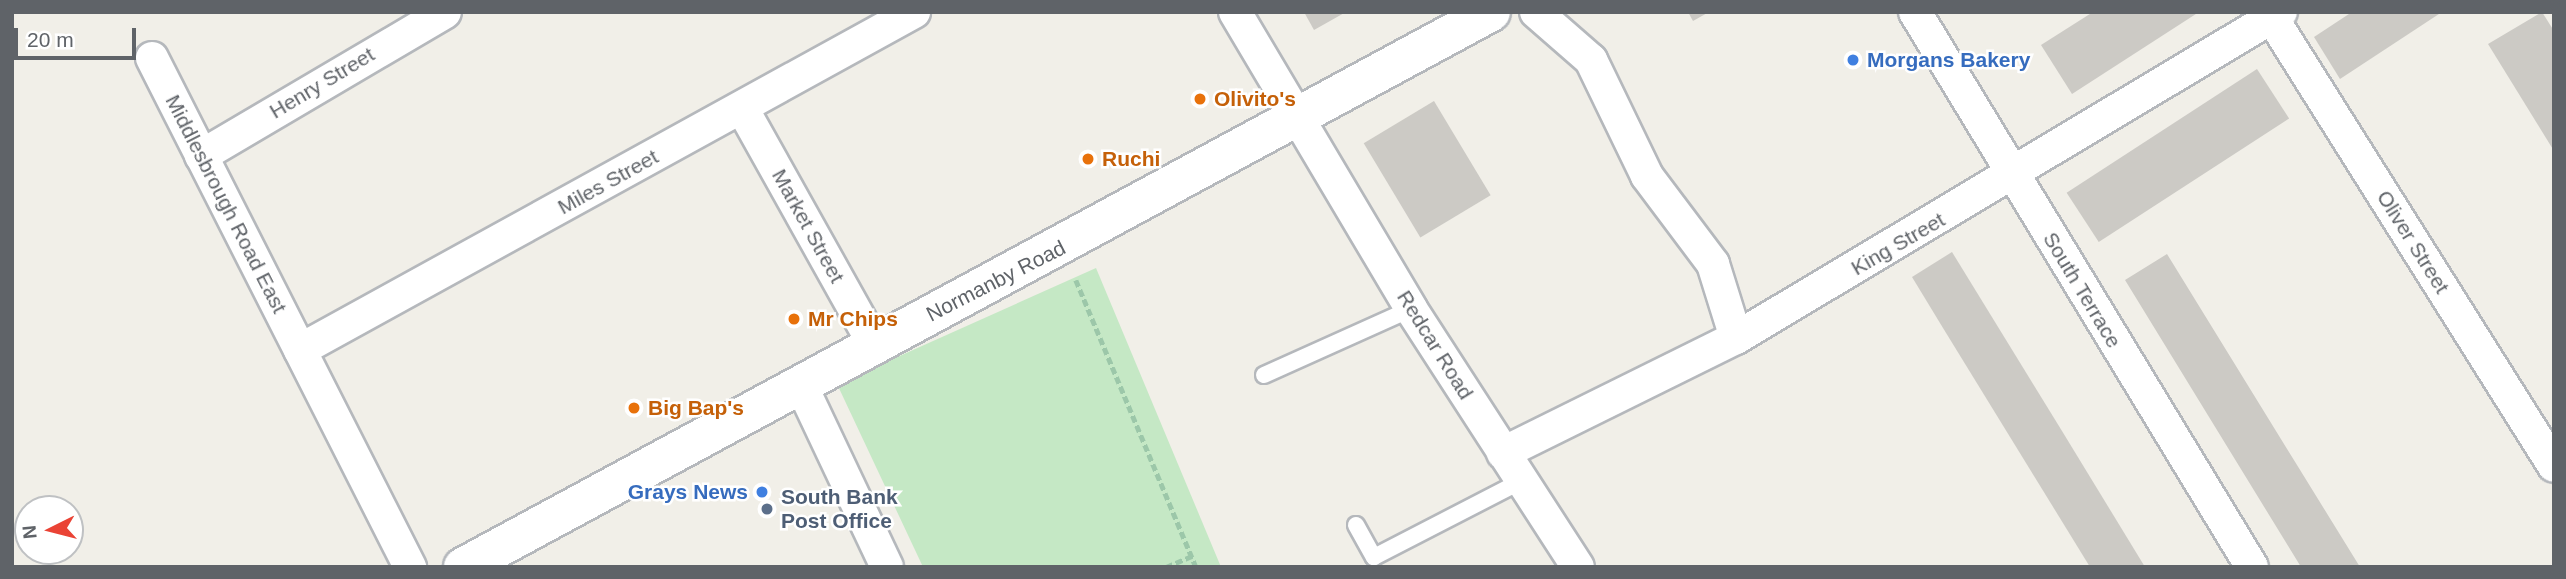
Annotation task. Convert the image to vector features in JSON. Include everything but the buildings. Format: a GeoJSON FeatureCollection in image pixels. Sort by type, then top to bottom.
{"type":"FeatureCollection","features":[{"type":"Feature","properties":{"kind":"street","name":"Miles Street"},"geometry":{"type":"LineString","coordinates":[[300,350],[914,12]]}},
{"type":"Feature","properties":{"kind":"street","name":"Redcar Road"},"geometry":{"type":"LineString","coordinates":[[1236,12],[1411,309],[1578,567]]}},
{"type":"Feature","properties":{"kind":"street","name":"Normanby Road"},"geometry":{"type":"LineString","coordinates":[[463,567],[874,344],[1062,247],[1491,12]]}},
{"type":"Feature","properties":{"kind":"street"},"geometry":{"type":"LineString","coordinates":[[1535,12],[1591,60],[1647,176],[1713,264],[1736,338]]}},
{"type":"Feature","properties":{"kind":"street","name":"South Terrace"},"geometry":{"type":"LineString","coordinates":[[1915,12],[2252,567]]}},
{"type":"Feature","properties":{"kind":"street","name":"King Street"},"geometry":{"type":"LineString","coordinates":[[1503,453],[1736,338],[2013,177],[2277,15]]}},
{"type":"Feature","properties":{"kind":"street","name":"Oliver Street"},"geometry":{"type":"LineString","coordinates":[[2277,15],[2554,466]]}},
{"type":"Feature","properties":{"kind":"street","name":"Henry Street"},"geometry":{"type":"LineString","coordinates":[[201,156],[426,17]]}},
{"type":"Feature","properties":{"kind":"street","name":"Middlesbrough Road East"},"geometry":{"type":"LineString","coordinates":[[152,58],[410,567]]}},
{"type":"Feature","properties":{"kind":"street","name":"Market Street"},"geometry":{"type":"LineString","coordinates":[[742,108],[874,344]]}},
{"type":"Feature","properties":{"kind":"street"},"geometry":{"type":"LineString","coordinates":[[801,384],[887,567]]}},
{"type":"Feature","properties":{"kind":"lane"},"geometry":{"type":"LineString","coordinates":[[1264,375],[1411,309]]}},
{"type":"Feature","properties":{"kind":"lane"},"geometry":{"type":"LineString","coordinates":[[1356,525],[1374,557],[1521,481]]}},
{"type":"Feature","properties":{"kind":"path"},"geometry":{"type":"LineString","coordinates":[[1062,247],[1194,555],[1196,567]]}},
{"type":"Feature","properties":{"kind":"path"},"geometry":{"type":"LineString","coordinates":[[1166,567],[1194,555]]}},
{"type":"Feature","properties":{"kind":"green space"},"geometry":{"type":"Polygon","coordinates":[[[1096,268],[1221,567],[923,567],[837,384],[1096,268]]]}},
{"type":"Feature","properties":{"kind":"place","name":"Morgans Bakery"},"geometry":{"type":"Point","coordinates":[1853,60]}},
{"type":"Feature","properties":{"kind":"place","name":"Olivito's"},"geometry":{"type":"Point","coordinates":[1200,99]}},
{"type":"Feature","properties":{"kind":"place","name":"Ruchi"},"geometry":{"type":"Point","coordinates":[1088,159]}},
{"type":"Feature","properties":{"kind":"place","name":"Mr Chips"},"geometry":{"type":"Point","coordinates":[794,319]}},
{"type":"Feature","properties":{"kind":"place","name":"Big Bap's"},"geometry":{"type":"Point","coordinates":[634,408]}},
{"type":"Feature","properties":{"kind":"place","name":"Grays News"},"geometry":{"type":"Point","coordinates":[762,492]}},
{"type":"Feature","properties":{"kind":"place","name":"South Bank Post Office"},"geometry":{"type":"Point","coordinates":[767,509]}}]}
